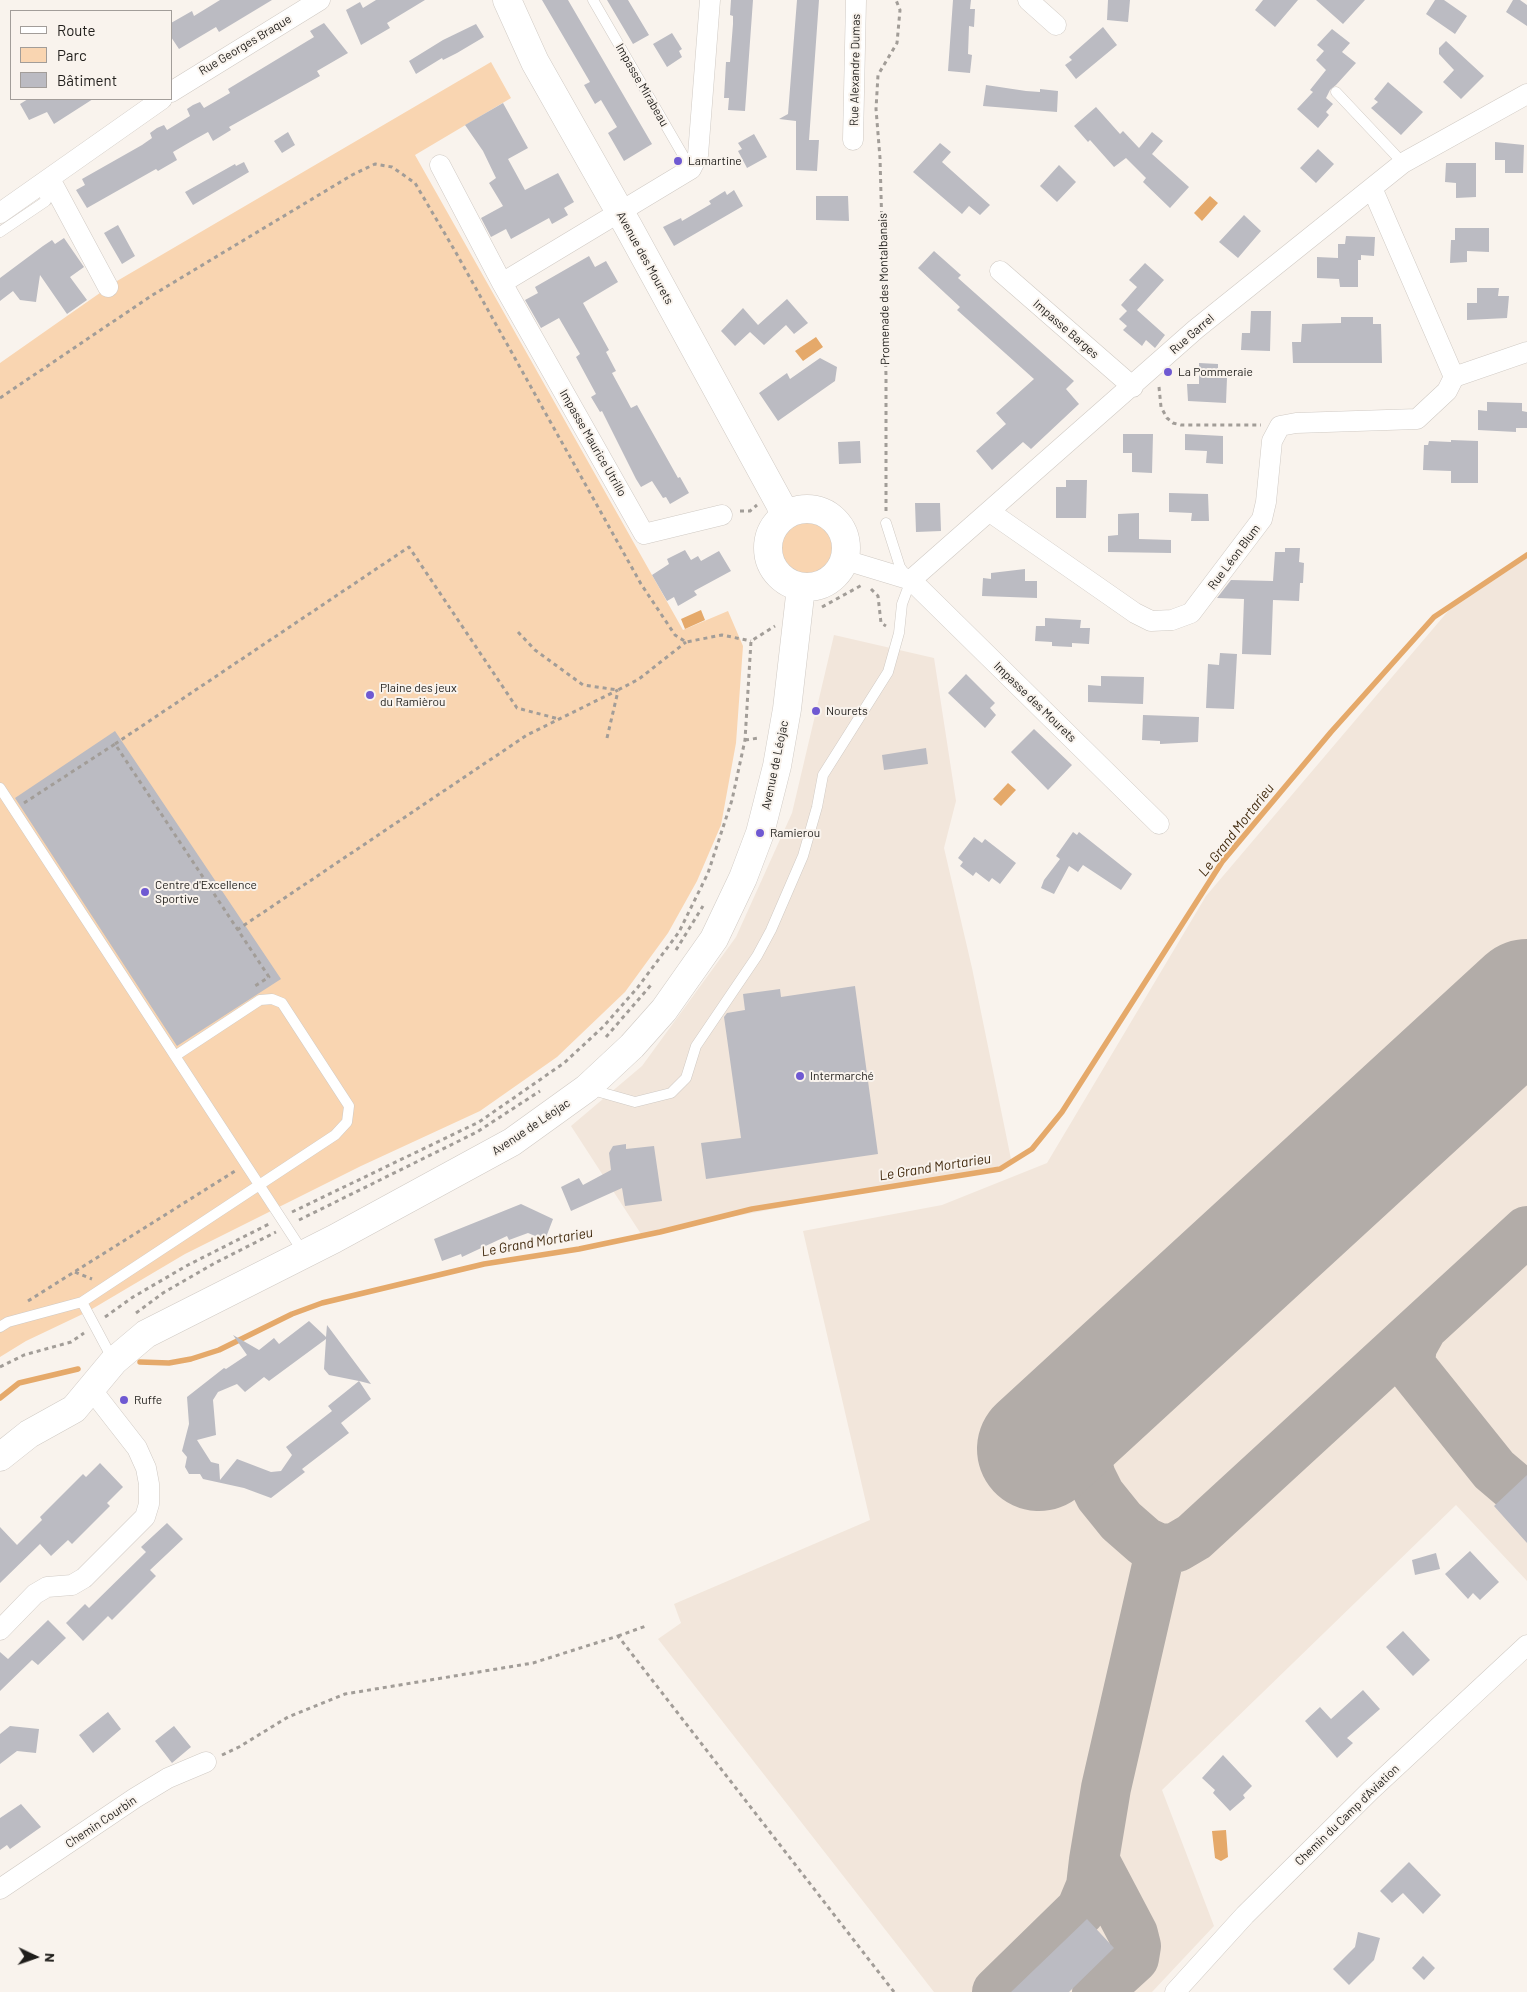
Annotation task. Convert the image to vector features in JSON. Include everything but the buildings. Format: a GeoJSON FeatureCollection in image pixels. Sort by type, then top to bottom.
{"type":"FeatureCollection","features":[{"type":"Feature","properties":{"kind":"main road","name":"Avenue des Mourets"},"geometry":{"type":"LineString","coordinates":[[507,0],[536,62],[780,504],[784,516]]}},
{"type":"Feature","properties":{"kind":"main road"},"geometry":{"type":"LineString","coordinates":[[808,508],[820,510],[831,516],[840,526],[845,537],[847,550],[844,562],[837,574],[827,582],[814,587],[801,587],[780,577],[773,568],[769,557],[770,534],[784,516],[795,510],[808,508]]}},
{"type":"Feature","properties":{"kind":"main road","name":"Avenue de Léojac"},"geometry":{"type":"LineString","coordinates":[[0,1457],[29,1434],[74,1409],[114,1361],[146,1334],[304,1254],[512,1142],[587,1088],[632,1046],[664,1010],[714,939],[743,878],[760,833],[777,766],[787,709],[801,587]]}},
{"type":"Feature","properties":{"kind":"street","name":"Rue Georges Braque"},"geometry":{"type":"LineString","coordinates":[[172,91],[320,0]]}},
{"type":"Feature","properties":{"kind":"street"},"geometry":{"type":"LineString","coordinates":[[502,284],[619,211],[691,169],[698,155],[710,0]]}},
{"type":"Feature","properties":{"kind":"street","name":"Rue Alexandre Dumas"},"geometry":{"type":"LineString","coordinates":[[853,140],[856,0]]}},
{"type":"Feature","properties":{"kind":"street"},"geometry":{"type":"LineString","coordinates":[[1028,0],[1056,25]]}},
{"type":"Feature","properties":{"kind":"street","name":"Rue Garrel"},"geometry":{"type":"LineString","coordinates":[[910,579],[1133,387],[1196,329],[1372,188],[1403,164],[1527,94]]}},
{"type":"Feature","properties":{"kind":"street"},"geometry":{"type":"LineString","coordinates":[[0,213],[161,100]]}},
{"type":"Feature","properties":{"kind":"street","name":"Impasse Maurice Utrillo"},"geometry":{"type":"LineString","coordinates":[[440,165],[502,284],[644,534],[722,515]]}},
{"type":"Feature","properties":{"kind":"street"},"geometry":{"type":"LineString","coordinates":[[46,182],[108,287]]}},
{"type":"Feature","properties":{"kind":"street"},"geometry":{"type":"LineString","coordinates":[[1372,188],[1454,377]]}},
{"type":"Feature","properties":{"kind":"street","name":"Impasse Barges"},"geometry":{"type":"LineString","coordinates":[[1000,271],[1133,387]]}},
{"type":"Feature","properties":{"kind":"street"},"geometry":{"type":"LineString","coordinates":[[1278,431],[1280,426],[1296,423],[1417,419],[1447,391],[1454,377],[1527,352]]}},
{"type":"Feature","properties":{"kind":"street","name":"Rue Léon Blum"},"geometry":{"type":"LineString","coordinates":[[990,512],[1135,613],[1151,621],[1172,620],[1190,613],[1262,519],[1266,502],[1272,442],[1278,431]]}},
{"type":"Feature","properties":{"kind":"street"},"geometry":{"type":"LineString","coordinates":[[844,562],[874,579],[910,579]]}},
{"type":"Feature","properties":{"kind":"street","name":"Impasse des Mourets"},"geometry":{"type":"LineString","coordinates":[[910,579],[1159,824]]}},
{"type":"Feature","properties":{"kind":"street"},"geometry":{"type":"LineString","coordinates":[[0,1630],[35,1594],[47,1588],[72,1585],[84,1578],[145,1517],[149,1504],[149,1484],[146,1468],[137,1448],[92,1389]]}},
{"type":"Feature","properties":{"kind":"street","name":"Chemin du Camp d'Aviation"},"geometry":{"type":"LineString","coordinates":[[1181,1989],[1245,1915],[1336,1825],[1527,1645]]}},
{"type":"Feature","properties":{"kind":"street","name":"Chemin Courbin"},"geometry":{"type":"LineString","coordinates":[[0,1890],[160,1783],[206,1762]]}},
{"type":"Feature","properties":{"kind":"lane","name":"Impasse Mirabeau"},"geometry":{"type":"LineString","coordinates":[[594,0],[691,169]]}},
{"type":"Feature","properties":{"kind":"lane"},"geometry":{"type":"LineString","coordinates":[[1336,92],[1403,164]]}},
{"type":"Feature","properties":{"kind":"lane"},"geometry":{"type":"LineString","coordinates":[[0,232],[46,201],[46,182]]}},
{"type":"Feature","properties":{"kind":"lane"},"geometry":{"type":"LineString","coordinates":[[587,1088],[635,1102],[671,1093],[686,1078],[696,1046],[757,956],[771,930],[803,856],[817,807],[823,775],[888,672],[899,632],[902,604],[910,579],[900,567],[886,523]]}},
{"type":"Feature","properties":{"kind":"lane"},"geometry":{"type":"LineString","coordinates":[[0,788],[304,1254]]}},
{"type":"Feature","properties":{"kind":"lane"},"geometry":{"type":"LineString","coordinates":[[0,1327],[8,1322],[82,1302],[335,1135],[347,1122],[349,1106],[282,1003],[272,999],[260,1000],[175,1056]]}},
{"type":"Feature","properties":{"kind":"lane"},"geometry":{"type":"LineString","coordinates":[[82,1302],[114,1361]]}},
{"type":"Feature","properties":{"kind":"path","name":"Promenade des Montalbanais"},"geometry":{"type":"LineString","coordinates":[[886,523],[886,376],[880,158],[876,110],[878,76],[896,43],[900,10],[896,0]]}},
{"type":"Feature","properties":{"kind":"path"},"geometry":{"type":"LineString","coordinates":[[0,398],[151,296],[352,175],[375,164],[392,167],[415,183],[641,584],[675,635],[686,642]]}},
{"type":"Feature","properties":{"kind":"path"},"geometry":{"type":"LineString","coordinates":[[1151,371],[1159,384],[1161,407],[1167,418],[1173,423],[1189,425],[1253,424],[1264,425],[1278,431]]}},
{"type":"Feature","properties":{"kind":"path"},"geometry":{"type":"LineString","coordinates":[[14,810],[409,547],[517,708],[559,719]]}},
{"type":"Feature","properties":{"kind":"path"},"geometry":{"type":"LineString","coordinates":[[819,611],[823,605],[874,579],[878,596],[880,623],[899,632]]}},
{"type":"Feature","properties":{"kind":"path"},"geometry":{"type":"LineString","coordinates":[[237,930],[527,735],[639,679],[686,642],[722,636],[751,641],[775,626],[781,626]]}},
{"type":"Feature","properties":{"kind":"path"},"geometry":{"type":"LineString","coordinates":[[518,632],[535,650],[583,686],[618,690]]}},
{"type":"Feature","properties":{"kind":"path"},"geometry":{"type":"LineString","coordinates":[[0,1367],[24,1355],[71,1342],[132,1296],[188,1265],[280,1218],[479,1122],[564,1063],[604,1026],[638,987],[679,932],[708,873],[732,800],[745,740],[751,641]]}},
{"type":"Feature","properties":{"kind":"path"},"geometry":{"type":"LineString","coordinates":[[607,738],[618,690]]}},
{"type":"Feature","properties":{"kind":"path"},"geometry":{"type":"LineString","coordinates":[[757,747],[760,730]]}},
{"type":"Feature","properties":{"kind":"path"},"geometry":{"type":"LineString","coordinates":[[745,740],[758,738]]}},
{"type":"Feature","properties":{"kind":"path"},"geometry":{"type":"LineString","coordinates":[[115,744],[269,977],[253,987]]}},
{"type":"Feature","properties":{"kind":"path"},"geometry":{"type":"LineString","coordinates":[[672,957],[705,902]]}},
{"type":"Feature","properties":{"kind":"path"},"geometry":{"type":"LineString","coordinates":[[600,1044],[656,980]]}},
{"type":"Feature","properties":{"kind":"path"},"geometry":{"type":"LineString","coordinates":[[134,1316],[139,1310],[185,1280],[286,1227],[477,1132],[549,1086]]}},
{"type":"Feature","properties":{"kind":"path"},"geometry":{"type":"LineString","coordinates":[[26,1303],[246,1165]]}},
{"type":"Feature","properties":{"kind":"path"},"geometry":{"type":"LineString","coordinates":[[206,1762],[239,1747],[288,1717],[345,1694],[533,1663],[646,1626]]}},
{"type":"Feature","properties":{"kind":"path"},"geometry":{"type":"LineString","coordinates":[[618,1636],[894,1992]]}},
{"type":"Feature","properties":{"kind":"shaded area"},"geometry":{"type":"Polygon","coordinates":[[[1210,196],[1218,203],[1202,221],[1194,213],[1210,196]]]}},
{"type":"Feature","properties":{"kind":"shaded area"},"geometry":{"type":"Polygon","coordinates":[[[816,337],[823,347],[803,361],[795,351],[816,337]]]}},
{"type":"Feature","properties":{"kind":"shaded area"},"geometry":{"type":"Polygon","coordinates":[[[1527,557],[1527,1581],[1456,1505],[1162,1790],[1214,1926],[1152,1992],[934,1992],[658,1639],[681,1623],[674,1604],[870,1520],[803,1231],[942,1205],[1047,1163],[1206,896],[1460,597],[1527,557]]]}},
{"type":"Feature","properties":{"kind":"shaded area"},"geometry":{"type":"Polygon","coordinates":[[[701,610],[705,620],[685,629],[681,619],[701,610]]]}},
{"type":"Feature","properties":{"kind":"shaded area"},"geometry":{"type":"Polygon","coordinates":[[[834,635],[934,658],[956,801],[944,848],[972,968],[1012,1164],[641,1234],[571,1126],[642,1066],[736,937],[792,813],[834,635]]]}},
{"type":"Feature","properties":{"kind":"shaded area"},"geometry":{"type":"Polygon","coordinates":[[[1008,783],[1016,790],[1001,806],[993,799],[1008,783]]]}},
{"type":"Feature","properties":{"kind":"shaded area"},"geometry":{"type":"Polygon","coordinates":[[[1226,1830],[1228,1857],[1221,1861],[1215,1858],[1212,1831],[1226,1830]]]}},
{"type":"Feature","properties":{"kind":"green space","name":"Plaine des jeux du Ramièrou"},"geometry":{"type":"Polygon","coordinates":[[[491,62],[511,98],[415,155],[683,630],[728,611],[743,646],[736,743],[721,825],[697,881],[668,933],[625,992],[557,1057],[480,1111],[361,1166],[185,1254],[87,1312],[26,1341],[0,1357],[0,363],[117,281],[491,62]]]}},
{"type":"Feature","properties":{"kind":"green space"},"geometry":{"type":"Polygon","coordinates":[[[801,518],[813,518],[824,523],[832,531],[837,542],[835,560],[824,573],[813,578],[801,578],[790,573],[782,565],[777,554],[777,542],[782,531],[790,523],[801,518]]]}},
{"type":"Feature","properties":{"kind":"waterway","name":"Le Grand Mortarieu"},"geometry":{"type":"LineString","coordinates":[[140,1362],[169,1363],[191,1359],[219,1350],[292,1314],[322,1303],[484,1264],[579,1249],[660,1232],[752,1209],[1000,1169],[1032,1149],[1062,1112],[1222,862],[1331,732],[1434,617],[1527,555]]}},
{"type":"Feature","properties":{"kind":"waterway","name":"Le Grand Mortarieu"},"geometry":{"type":"LineString","coordinates":[[0,1398],[19,1383],[78,1369]]}},
{"type":"Feature","properties":{"kind":"taxiway"},"geometry":{"type":"LineString","coordinates":[[1142,1355],[1095,1407],[1084,1425],[1082,1447],[1091,1477],[1100,1495],[1121,1521],[1145,1542],[1158,1548],[1168,1549],[1177,1547],[1194,1537],[1527,1231]]}},
{"type":"Feature","properties":{"kind":"taxiway"},"geometry":{"type":"LineString","coordinates":[[1422,1328],[1412,1346],[1410,1361],[1413,1369],[1494,1470],[1514,1487]]}},
{"type":"Feature","properties":{"kind":"taxiway"},"geometry":{"type":"LineString","coordinates":[[1097,1992],[1134,1958],[1136,1946],[1133,1934],[1094,1860],[1106,1788],[1158,1561],[1159,1550],[1154,1546]]}},
{"type":"Feature","properties":{"kind":"taxiway"},"geometry":{"type":"LineString","coordinates":[[997,1992],[1081,1910],[1091,1886],[1094,1860]]}},
{"type":"Feature","properties":{"kind":"runway"},"geometry":{"type":"LineString","coordinates":[[1039,1449],[1527,1001]]}},
{"type":"Feature","properties":{"kind":"place","name":"Lamartine"},"geometry":{"type":"Point","coordinates":[678,161]}},
{"type":"Feature","properties":{"kind":"place","name":"La Pommeraie"},"geometry":{"type":"Point","coordinates":[1168,372]}},
{"type":"Feature","properties":{"kind":"place","name":"Plaine des jeux du Ramièrou"},"geometry":{"type":"Point","coordinates":[370,695]}},
{"type":"Feature","properties":{"kind":"place","name":"Nourets"},"geometry":{"type":"Point","coordinates":[816,711]}},
{"type":"Feature","properties":{"kind":"place","name":"Ramierou"},"geometry":{"type":"Point","coordinates":[760,833]}},
{"type":"Feature","properties":{"kind":"place","name":"Centre d'Excellence Sportive"},"geometry":{"type":"Point","coordinates":[145,892]}},
{"type":"Feature","properties":{"kind":"place","name":"Intermarché"},"geometry":{"type":"Point","coordinates":[800,1076]}},
{"type":"Feature","properties":{"kind":"place","name":"Ruffe"},"geometry":{"type":"Point","coordinates":[124,1400]}}]}
